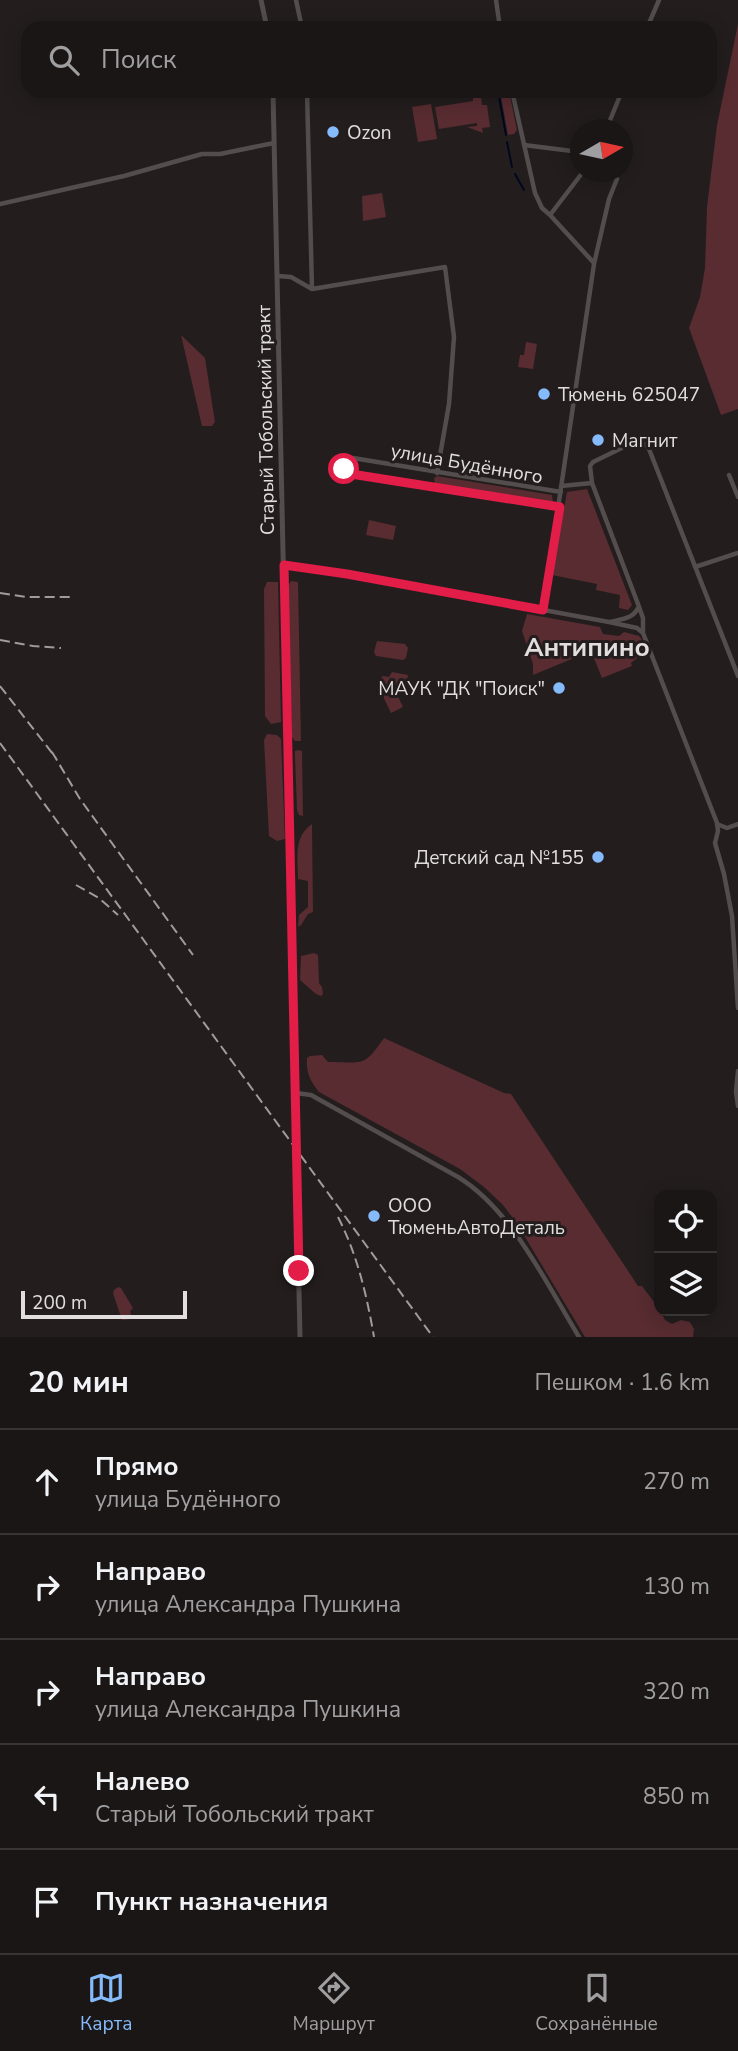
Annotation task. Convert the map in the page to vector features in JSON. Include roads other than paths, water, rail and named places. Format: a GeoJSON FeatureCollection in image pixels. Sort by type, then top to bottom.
{"type":"FeatureCollection","features":[{"type":"Feature","properties":{"kind":"street"},"geometry":{"type":"LineString","coordinates":[[261,0],[266,21]]}},
{"type":"Feature","properties":{"kind":"street"},"geometry":{"type":"LineString","coordinates":[[296,0],[300,21]]}},
{"type":"Feature","properties":{"kind":"street"},"geometry":{"type":"LineString","coordinates":[[496,0],[499,21]]}},
{"type":"Feature","properties":{"kind":"street"},"geometry":{"type":"LineString","coordinates":[[650,21],[659,0]]}},
{"type":"Feature","properties":{"kind":"street","name":"Старый Тобольский тракт"},"geometry":{"type":"LineString","coordinates":[[273,98],[300,1337]]}},
{"type":"Feature","properties":{"kind":"street"},"geometry":{"type":"LineString","coordinates":[[307,98],[312,289]]}},
{"type":"Feature","properties":{"kind":"street"},"geometry":{"type":"LineString","coordinates":[[514,98],[535,193],[542,208],[594,264]]}},
{"type":"Feature","properties":{"kind":"street"},"geometry":{"type":"LineString","coordinates":[[611,119],[619,98]]}},
{"type":"Feature","properties":{"kind":"street"},"geometry":{"type":"LineString","coordinates":[[0,204],[124,176],[202,154],[220,154],[274,143]]}},
{"type":"Feature","properties":{"kind":"street"},"geometry":{"type":"LineString","coordinates":[[524,145],[570,151]]}},
{"type":"Feature","properties":{"kind":"street"},"geometry":{"type":"LineString","coordinates":[[550,215],[575,182]]}},
{"type":"Feature","properties":{"kind":"street"},"geometry":{"type":"LineString","coordinates":[[543,610],[594,264],[609,199],[616,182]]}},
{"type":"Feature","properties":{"kind":"street"},"geometry":{"type":"LineString","coordinates":[[278,276],[291,277],[312,289],[446,267],[454,337],[449,404],[437,473]]}},
{"type":"Feature","properties":{"kind":"street"},"geometry":{"type":"LineString","coordinates":[[738,676],[649,449],[645,444],[634,442],[593,462],[590,466],[592,483],[643,618],[643,633],[717,823],[715,843],[735,917],[738,1008]]}},
{"type":"Feature","properties":{"kind":"street","name":"улица Будённого"},"geometry":{"type":"LineString","coordinates":[[560,507],[351,474],[344,469],[344,465],[345,461],[353,458],[437,473],[561,489],[592,483]]}},
{"type":"Feature","properties":{"kind":"street"},"geometry":{"type":"LineString","coordinates":[[729,475],[738,497]]}},
{"type":"Feature","properties":{"kind":"street"},"geometry":{"type":"LineString","coordinates":[[695,566],[738,553]]}},
{"type":"Feature","properties":{"kind":"street"},"geometry":{"type":"LineString","coordinates":[[284,565],[339,572],[609,622],[637,628],[643,633]]}},
{"type":"Feature","properties":{"kind":"street"},"geometry":{"type":"LineString","coordinates":[[609,622],[634,614],[638,610],[638,604]]}},
{"type":"Feature","properties":{"kind":"street"},"geometry":{"type":"LineString","coordinates":[[717,823],[727,828],[738,824]]}},
{"type":"Feature","properties":{"kind":"street"},"geometry":{"type":"LineString","coordinates":[[738,1071],[738,1106]]}},
{"type":"Feature","properties":{"kind":"street"},"geometry":{"type":"LineString","coordinates":[[296,1093],[311,1095],[479,1191],[516,1234],[579,1337]]}},
{"type":"Feature","properties":{"kind":"waterway"},"geometry":{"type":"LineString","coordinates":[[499,98],[506,135]]}},
{"type":"Feature","properties":{"kind":"waterway"},"geometry":{"type":"LineString","coordinates":[[507,142],[512,167]]}},
{"type":"Feature","properties":{"kind":"waterway"},"geometry":{"type":"LineString","coordinates":[[515,174],[524,190]]}},
{"type":"Feature","properties":{"kind":"railway"},"geometry":{"type":"LineString","coordinates":[[0,593],[27,597],[72,597]]}},
{"type":"Feature","properties":{"kind":"railway"},"geometry":{"type":"LineString","coordinates":[[0,640],[61,648]]}},
{"type":"Feature","properties":{"kind":"railway"},"geometry":{"type":"LineString","coordinates":[[0,686],[56,758]]}},
{"type":"Feature","properties":{"kind":"railway"},"geometry":{"type":"LineString","coordinates":[[0,743],[433,1337]]}},
{"type":"Feature","properties":{"kind":"railway"},"geometry":{"type":"LineString","coordinates":[[52,752],[80,799],[193,955]]}},
{"type":"Feature","properties":{"kind":"railway"},"geometry":{"type":"LineString","coordinates":[[76,885],[99,898],[118,915]]}},
{"type":"Feature","properties":{"kind":"railway"},"geometry":{"type":"LineString","coordinates":[[338,1217],[351,1246],[374,1337]]}},
{"type":"Feature","properties":{"kind":"place","name":"Ozon"},"geometry":{"type":"Point","coordinates":[333,132]}},
{"type":"Feature","properties":{"kind":"place","name":"Тюмень 625047"},"geometry":{"type":"Point","coordinates":[544,394]}},
{"type":"Feature","properties":{"kind":"place","name":"Магнит"},"geometry":{"type":"Point","coordinates":[598,440]}},
{"type":"Feature","properties":{"kind":"place","name":"МАУК \"ДК \"Поиск\""},"geometry":{"type":"Point","coordinates":[559,688]}},
{"type":"Feature","properties":{"kind":"place","name":"Детский сад №155"},"geometry":{"type":"Point","coordinates":[598,857]}},
{"type":"Feature","properties":{"kind":"place","name":"ООО ТюменьАвтоДеталь"},"geometry":{"type":"Point","coordinates":[374,1216]}},
{"type":"Feature","properties":{"kind":"district","name":"Антипино"},"geometry":{"type":"Point","coordinates":[587,647]}}]}
